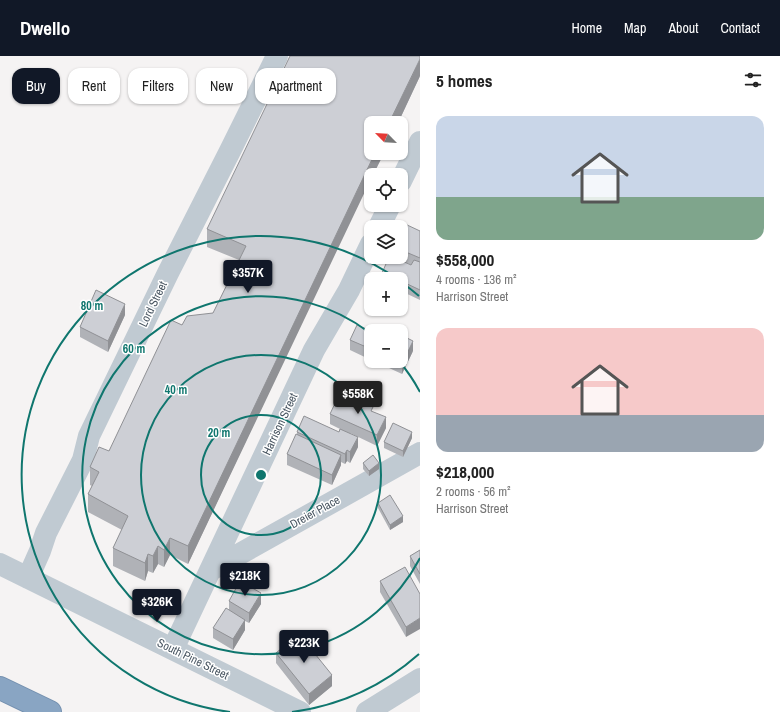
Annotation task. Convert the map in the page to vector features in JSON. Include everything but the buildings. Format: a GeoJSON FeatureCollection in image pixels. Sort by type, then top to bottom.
{"type":"FeatureCollection","features":[{"type":"Feature","properties":{"kind":"highway"},"geometry":{"type":"LineString","coordinates":[[0,688],[50,712]]}},
{"type":"Feature","properties":{"kind":"street","name":"Lord Street"},"geometry":{"type":"LineString","coordinates":[[28,578],[46,533],[82,460],[89,436],[168,273],[277,56]]}},
{"type":"Feature","properties":{"kind":"street"},"geometry":{"type":"LineString","coordinates":[[407,168],[420,142]]}},
{"type":"Feature","properties":{"kind":"street","name":"Harrison Street"},"geometry":{"type":"LineString","coordinates":[[173,649],[314,350],[349,290],[364,259]]}},
{"type":"Feature","properties":{"kind":"street","name":"Dreier Place"},"geometry":{"type":"LineString","coordinates":[[211,570],[420,453]]}},
{"type":"Feature","properties":{"kind":"street","name":"South Pine Street"},"geometry":{"type":"LineString","coordinates":[[0,564],[300,712]]}},
{"type":"Feature","properties":{"kind":"street"},"geometry":{"type":"LineString","coordinates":[[368,712],[420,679]]}}]}
